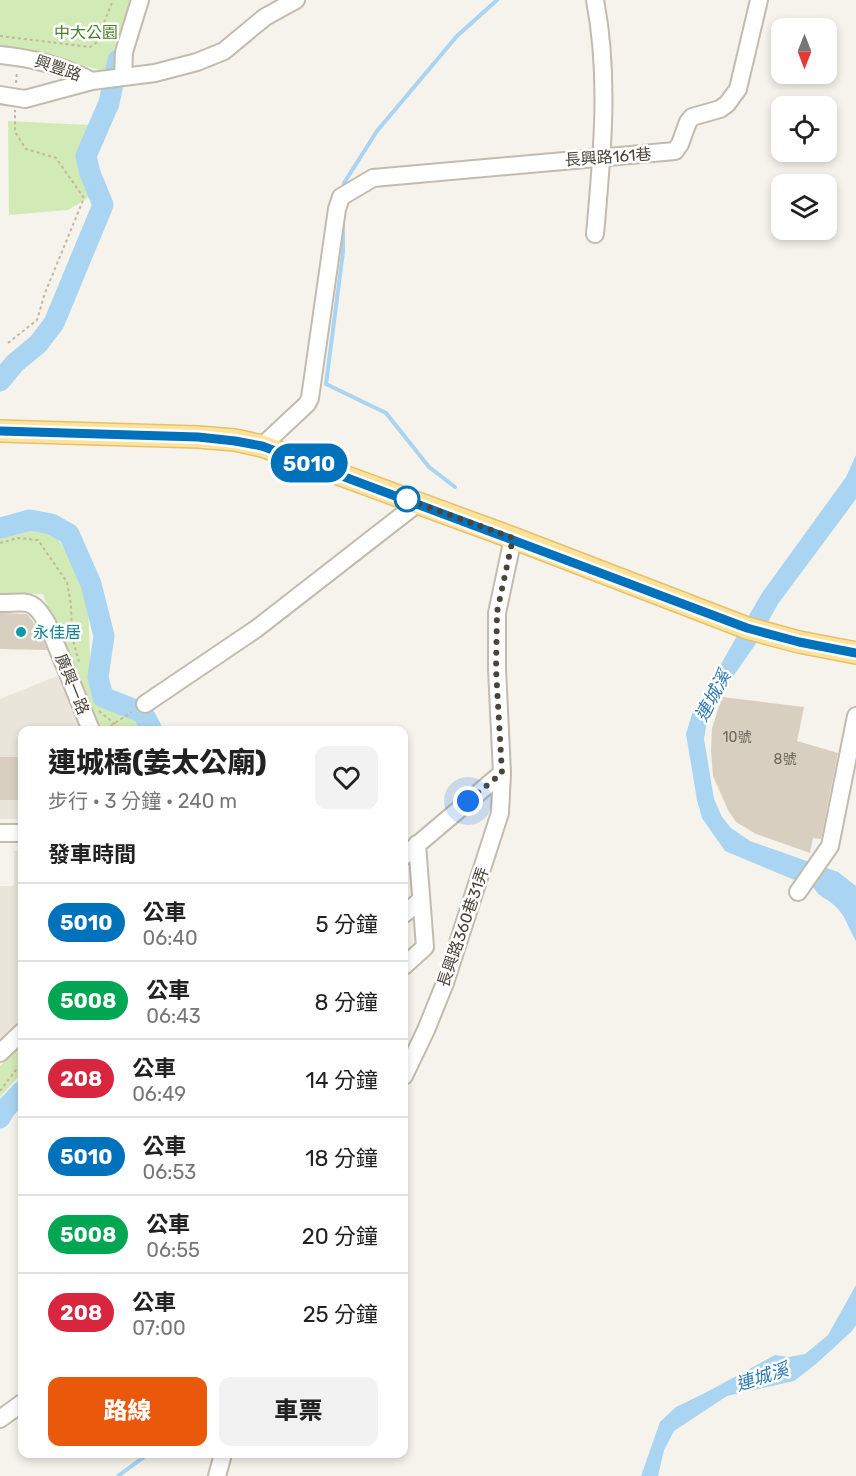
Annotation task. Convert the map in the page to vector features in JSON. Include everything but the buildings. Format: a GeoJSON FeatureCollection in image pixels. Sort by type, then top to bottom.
{"type":"FeatureCollection","features":[{"type":"Feature","properties":{"kind":"main road"},"geometry":{"type":"LineString","coordinates":[[0,431],[198,437],[262,446],[513,538],[751,629],[799,642],[856,653]]}},
{"type":"Feature","properties":{"kind":"street"},"geometry":{"type":"LineString","coordinates":[[110,79],[124,52],[140,0]]}},
{"type":"Feature","properties":{"kind":"street"},"geometry":{"type":"LineString","coordinates":[[110,79],[155,73],[197,62],[224,51],[265,17],[296,0]]}},
{"type":"Feature","properties":{"kind":"street"},"geometry":{"type":"LineString","coordinates":[[595,0],[604,75],[602,157],[595,234]]}},
{"type":"Feature","properties":{"kind":"street","name":"長興路161巷"},"geometry":{"type":"LineString","coordinates":[[262,446],[307,404],[310,398],[337,209],[341,197],[373,178],[675,151],[692,117],[720,109],[727,104],[738,89],[759,0]]}},
{"type":"Feature","properties":{"kind":"street","name":"興豐路"},"geometry":{"type":"LineString","coordinates":[[0,55],[18,56],[110,79]]}},
{"type":"Feature","properties":{"kind":"street","name":"興豐路"},"geometry":{"type":"LineString","coordinates":[[7,96],[25,99],[110,79]]}},
{"type":"Feature","properties":{"kind":"street"},"geometry":{"type":"LineString","coordinates":[[145,704],[256,630],[418,503]]}},
{"type":"Feature","properties":{"kind":"street","name":"長興路360巷31弄"},"geometry":{"type":"LineString","coordinates":[[408,1068],[445,983],[496,827],[502,800],[496,669],[497,612],[513,538]]}},
{"type":"Feature","properties":{"kind":"street","name":"廣興一路"},"geometry":{"type":"LineString","coordinates":[[0,603],[33,604],[38,608],[47,623],[89,726]]}},
{"type":"Feature","properties":{"kind":"street"},"geometry":{"type":"LineString","coordinates":[[798,892],[830,846],[856,716]]}},
{"type":"Feature","properties":{"kind":"street"},"geometry":{"type":"LineString","coordinates":[[408,852],[502,773]]}},
{"type":"Feature","properties":{"kind":"street"},"geometry":{"type":"LineString","coordinates":[[0,833],[18,833]]}},
{"type":"Feature","properties":{"kind":"street"},"geometry":{"type":"LineString","coordinates":[[408,962],[425,947],[417,844]]}},
{"type":"Feature","properties":{"kind":"street"},"geometry":{"type":"LineString","coordinates":[[408,911],[421,900]]}},
{"type":"Feature","properties":{"kind":"street"},"geometry":{"type":"LineString","coordinates":[[0,1053],[18,1036]]}},
{"type":"Feature","properties":{"kind":"street"},"geometry":{"type":"LineString","coordinates":[[0,1419],[18,1406]]}},
{"type":"Feature","properties":{"kind":"street"},"geometry":{"type":"LineString","coordinates":[[217,1476],[222,1458]]}},
{"type":"Feature","properties":{"kind":"path"},"geometry":{"type":"LineString","coordinates":[[0,36],[90,47],[96,43],[113,0]]}},
{"type":"Feature","properties":{"kind":"path"},"geometry":{"type":"LineString","coordinates":[[8,342],[37,320],[45,293],[84,198],[56,158],[26,149],[15,132],[7,96],[18,56],[19,38]]}},
{"type":"Feature","properties":{"kind":"path"},"geometry":{"type":"LineString","coordinates":[[0,543],[18,538],[38,540],[68,582],[72,637],[80,664]]}},
{"type":"Feature","properties":{"kind":"path"},"geometry":{"type":"LineString","coordinates":[[111,726],[145,704]]}},
{"type":"Feature","properties":{"kind":"path"},"geometry":{"type":"LineString","coordinates":[[93,705],[116,726]]}},
{"type":"Feature","properties":{"kind":"path"},"geometry":{"type":"LineString","coordinates":[[0,1091],[18,1067]]}},
{"type":"Feature","properties":{"kind":"shaded area"},"geometry":{"type":"Polygon","coordinates":[[[57,676],[81,726],[18,726],[18,819],[0,819],[0,699],[57,676]]]}},
{"type":"Feature","properties":{"kind":"shaded area"},"geometry":{"type":"Polygon","coordinates":[[[14,851],[18,851],[18,1028],[0,1045],[0,886],[14,886],[14,851]]]}},
{"type":"Feature","properties":{"kind":"green space","name":"中大公園"},"geometry":{"type":"Polygon","coordinates":[[[0,0],[131,0],[106,72],[29,49],[0,46],[0,0]]]}},
{"type":"Feature","properties":{"kind":"green space"},"geometry":{"type":"Polygon","coordinates":[[[8,121],[89,125],[78,152],[91,196],[68,210],[9,215],[8,121]]]}},
{"type":"Feature","properties":{"kind":"green space"},"geometry":{"type":"Polygon","coordinates":[[[21,526],[46,528],[61,543],[77,573],[88,606],[93,692],[102,703],[116,706],[128,713],[139,726],[95,726],[43,594],[0,593],[0,535],[21,526]]]}},
{"type":"Feature","properties":{"kind":"green space"},"geometry":{"type":"Polygon","coordinates":[[[18,1048],[18,1077],[0,1097],[0,1066],[18,1048]]]}},
{"type":"Feature","properties":{"kind":"water","name":"連城溪"},"geometry":{"type":"Polygon","coordinates":[[[856,455],[856,499],[778,604],[755,645],[718,698],[707,721],[704,739],[714,799],[722,817],[731,828],[750,841],[838,872],[856,886],[856,941],[839,911],[814,888],[725,851],[702,818],[686,734],[692,714],[762,593],[846,477],[856,455]]]}},
{"type":"Feature","properties":{"kind":"water","name":"連城溪"},"geometry":{"type":"Polygon","coordinates":[[[856,1285],[856,1325],[816,1364],[794,1381],[727,1396],[674,1431],[664,1450],[658,1476],[641,1476],[660,1422],[676,1407],[775,1355],[789,1357],[805,1354],[828,1335],[856,1285]]]}},
{"type":"Feature","properties":{"kind":"waterway"},"geometry":{"type":"LineString","coordinates":[[344,189],[344,183],[377,131],[457,36],[497,0]]}},
{"type":"Feature","properties":{"kind":"waterway"},"geometry":{"type":"LineString","coordinates":[[0,381],[15,363],[38,344],[54,323],[103,205],[86,156],[109,103],[118,60]]}},
{"type":"Feature","properties":{"kind":"waterway"},"geometry":{"type":"LineString","coordinates":[[343,220],[343,252],[326,384],[386,413],[429,467],[455,487]]}},
{"type":"Feature","properties":{"kind":"waterway"},"geometry":{"type":"LineString","coordinates":[[0,528],[30,520],[51,524],[69,534],[91,584],[104,636],[98,677],[103,697],[143,713],[150,726]]}},
{"type":"Feature","properties":{"kind":"waterway"},"geometry":{"type":"LineString","coordinates":[[0,1118],[18,1095]]}},
{"type":"Feature","properties":{"kind":"waterway"},"geometry":{"type":"LineString","coordinates":[[118,1476],[143,1458]]}},
{"type":"Feature","properties":{"kind":"bus line","name":"5010"},"geometry":{"type":"LineString","coordinates":[[0,431],[198,437],[262,446],[513,538],[747,628],[799,642],[856,653]]}},
{"type":"Feature","properties":{"kind":"place","name":"永佳居"},"geometry":{"type":"Point","coordinates":[21,632]}},
{"type":"Feature","properties":{"kind":"route"},"geometry":{"type":"LineString","coordinates":[[407,499],[398,496],[513,538],[497,612],[496,669],[502,773],[468,801]]}}]}
